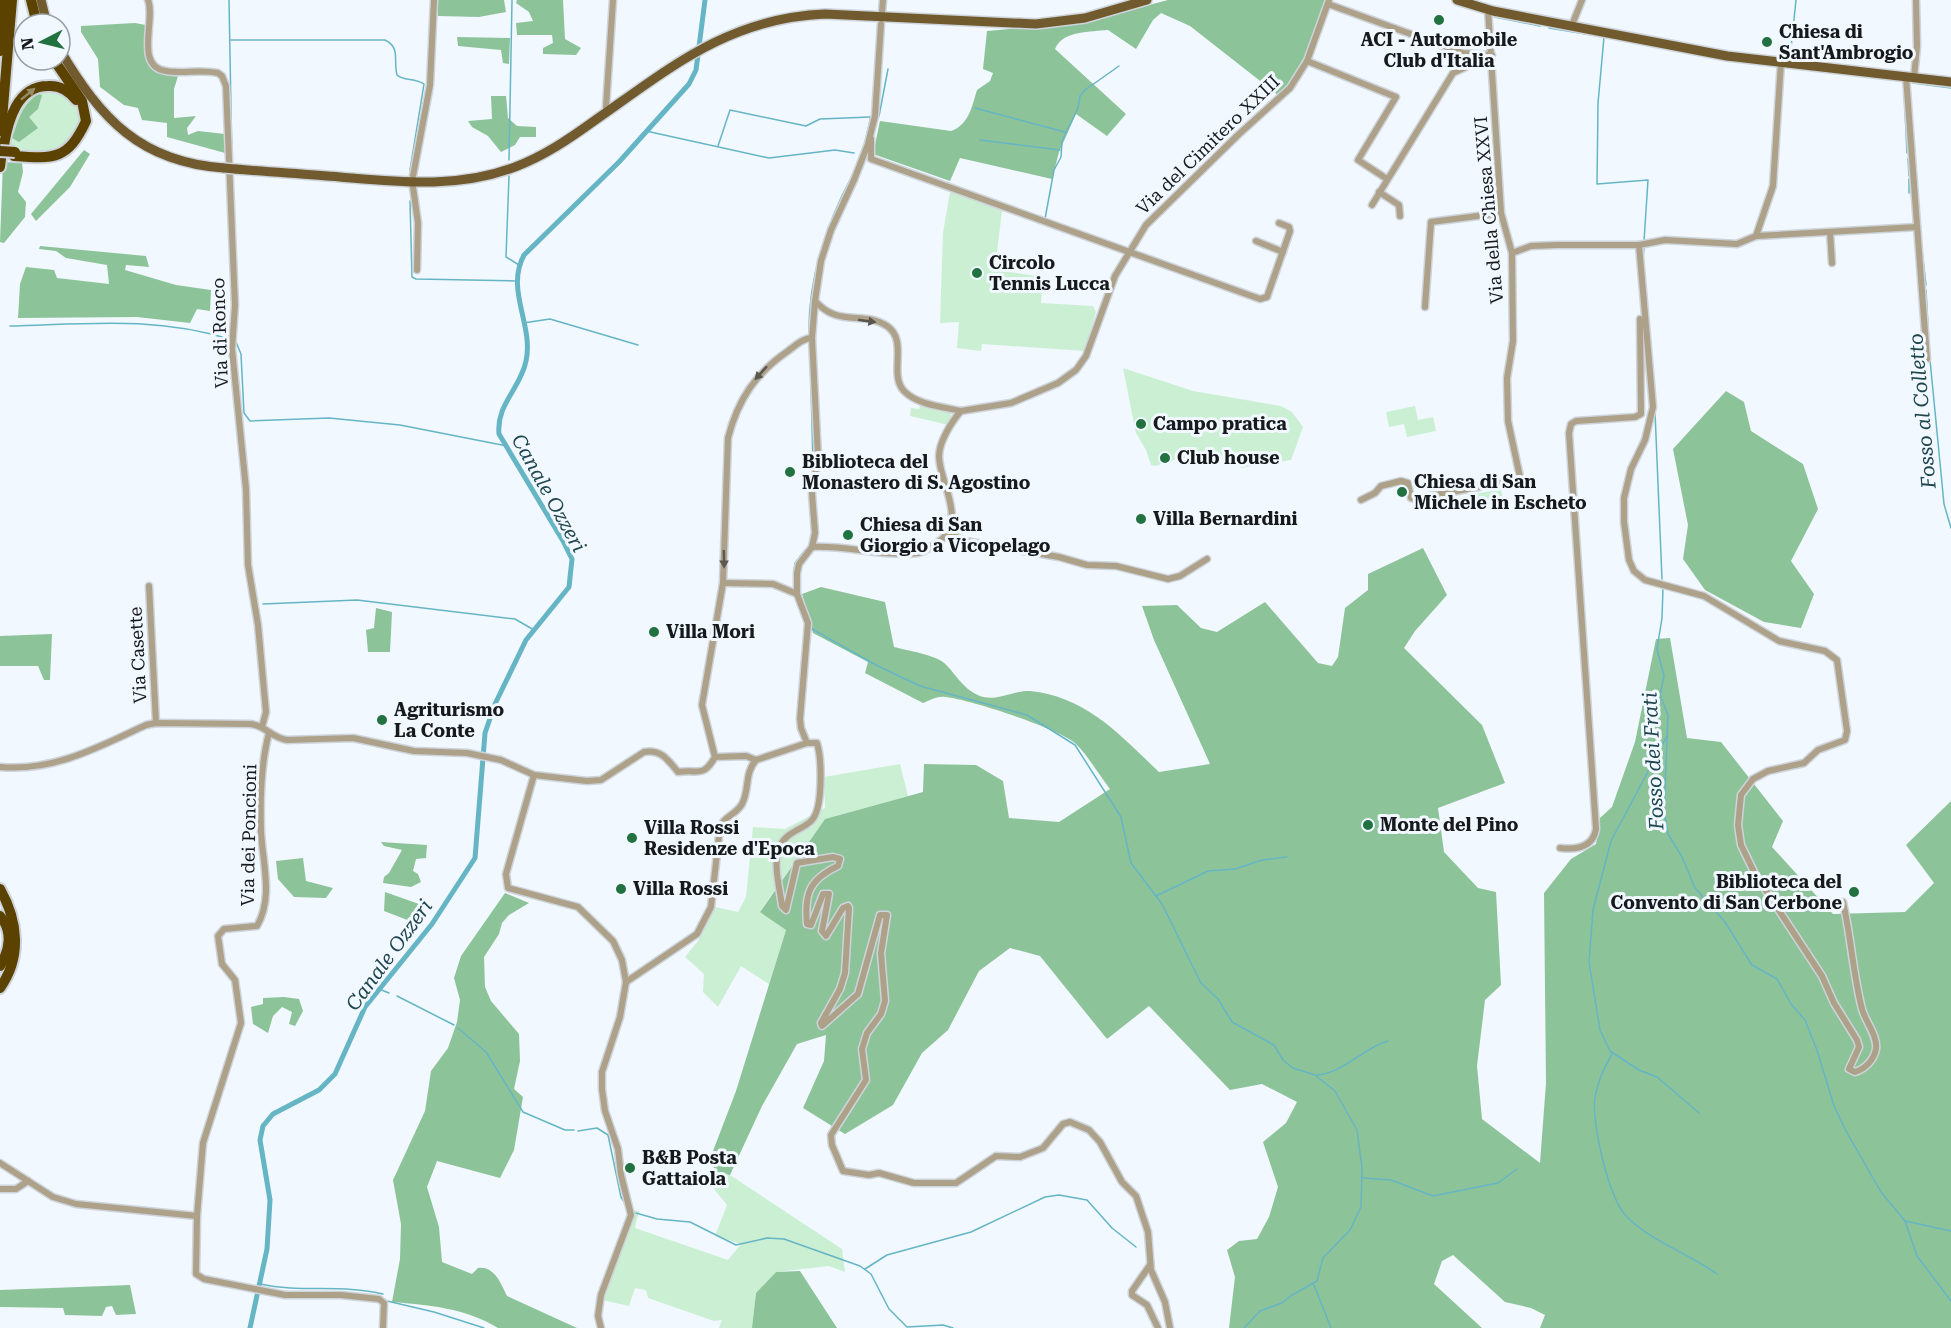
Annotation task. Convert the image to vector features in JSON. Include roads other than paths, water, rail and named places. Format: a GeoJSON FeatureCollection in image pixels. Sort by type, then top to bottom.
{"type":"FeatureCollection","features":[{"type":"Feature","properties":{"kind":"highway"},"geometry":{"type":"LineString","coordinates":[[1,153],[12,0]]}},
{"type":"Feature","properties":{"kind":"highway"},"geometry":{"type":"LineString","coordinates":[[0,23],[4,5]]}},
{"type":"Feature","properties":{"kind":"highway"},"geometry":{"type":"LineString","coordinates":[[0,51],[4,5]]}},
{"type":"Feature","properties":{"kind":"highway"},"geometry":{"type":"LineString","coordinates":[[1,153],[48,155],[65,151],[73,145],[86,121],[85,106],[62,72]]}},
{"type":"Feature","properties":{"kind":"highway"},"geometry":{"type":"LineString","coordinates":[[1,153],[9,121],[16,106],[27,93],[41,86],[56,86],[74,97],[81,110],[81,132]]}},
{"type":"Feature","properties":{"kind":"highway"},"geometry":{"type":"LineString","coordinates":[[0,889],[12,916],[16,941],[10,971],[0,988]]}},
{"type":"Feature","properties":{"kind":"highway"},"geometry":{"type":"LineString","coordinates":[[0,916],[9,936],[7,950],[0,966]]}},
{"type":"Feature","properties":{"kind":"main road"},"geometry":{"type":"LineString","coordinates":[[72,67],[100,108],[137,142],[175,160],[224,168],[424,183],[488,176],[524,164],[555,147],[718,39],[750,26],[803,15],[839,14],[1042,24],[1096,15],[1147,0]]}},
{"type":"Feature","properties":{"kind":"main road"},"geometry":{"type":"LineString","coordinates":[[1457,0],[1488,10],[1727,56],[1951,82]]}},
{"type":"Feature","properties":{"kind":"street","name":"Via di Ronco"},"geometry":{"type":"LineString","coordinates":[[148,0],[150,13],[148,53],[154,65],[168,71],[218,73],[222,76],[226,86],[235,305],[232,349],[246,489],[248,565],[258,625],[266,712],[262,727]]}},
{"type":"Feature","properties":{"kind":"street"},"geometry":{"type":"LineString","coordinates":[[413,176],[430,85],[434,0]]}},
{"type":"Feature","properties":{"kind":"street"},"geometry":{"type":"LineString","coordinates":[[606,107],[613,0]]}},
{"type":"Feature","properties":{"kind":"street"},"geometry":{"type":"LineString","coordinates":[[882,13],[883,0]]}},
{"type":"Feature","properties":{"kind":"street"},"geometry":{"type":"LineString","coordinates":[[1572,25],[1581,0]]}},
{"type":"Feature","properties":{"kind":"street"},"geometry":{"type":"LineString","coordinates":[[1916,0],[1917,46],[1910,77],[1917,227],[1927,359]]}},
{"type":"Feature","properties":{"kind":"street"},"geometry":{"type":"LineString","coordinates":[[1328,2],[1463,53],[1492,55]]}},
{"type":"Feature","properties":{"kind":"street","name":"Via del Cimitero XXIII"},"geometry":{"type":"LineString","coordinates":[[961,411],[1011,403],[1058,383],[1076,370],[1086,356],[1115,276],[1146,225],[1238,135],[1276,103],[1299,76],[1328,2]]}},
{"type":"Feature","properties":{"kind":"street","name":"Via della Chiesa XXVI"},"geometry":{"type":"LineString","coordinates":[[1361,500],[1375,493],[1381,486],[1401,481],[1408,483],[1411,498],[1414,499],[1516,480],[1520,477],[1508,421],[1507,378],[1513,341],[1512,253],[1501,213],[1488,10]]}},
{"type":"Feature","properties":{"kind":"street"},"geometry":{"type":"LineString","coordinates":[[807,743],[802,733],[800,718],[808,623],[797,594],[799,564],[812,547],[815,533],[812,493],[818,457],[810,338],[821,261],[831,230],[854,180],[870,137],[877,95],[881,24]]}},
{"type":"Feature","properties":{"kind":"street"},"geometry":{"type":"LineString","coordinates":[[1372,205],[1454,73],[1492,55]]}},
{"type":"Feature","properties":{"kind":"street"},"geometry":{"type":"LineString","coordinates":[[1306,62],[1396,97],[1358,160],[1387,179]]}},
{"type":"Feature","properties":{"kind":"street"},"geometry":{"type":"LineString","coordinates":[[1756,236],[1773,186],[1781,62]]}},
{"type":"Feature","properties":{"kind":"street"},"geometry":{"type":"LineString","coordinates":[[870,137],[871,159],[1260,299],[1268,297],[1290,229],[1279,224]]}},
{"type":"Feature","properties":{"kind":"street"},"geometry":{"type":"LineString","coordinates":[[413,187],[418,223],[417,270]]}},
{"type":"Feature","properties":{"kind":"street"},"geometry":{"type":"LineString","coordinates":[[1379,192],[1400,205],[1400,216]]}},
{"type":"Feature","properties":{"kind":"street"},"geometry":{"type":"LineString","coordinates":[[1425,307],[1431,222],[1501,213]]}},
{"type":"Feature","properties":{"kind":"street"},"geometry":{"type":"LineString","coordinates":[[1512,253],[1531,246],[1605,243],[1639,245],[1665,240],[1737,243],[1756,236],[1917,227]]}},
{"type":"Feature","properties":{"kind":"street"},"geometry":{"type":"LineString","coordinates":[[1830,232],[1832,263]]}},
{"type":"Feature","properties":{"kind":"street"},"geometry":{"type":"LineString","coordinates":[[1256,241],[1283,252]]}},
{"type":"Feature","properties":{"kind":"street"},"geometry":{"type":"LineString","coordinates":[[1560,848],[1586,846],[1594,838],[1596,829],[1569,433],[1571,424],[1576,421],[1635,417],[1641,414],[1639,245]]}},
{"type":"Feature","properties":{"kind":"street"},"geometry":{"type":"LineString","coordinates":[[1640,268],[1653,407],[1648,433],[1631,469],[1624,498],[1623,522],[1629,560],[1634,571],[1645,580],[1704,596],[1779,641],[1825,651],[1835,657],[1840,666],[1845,740],[1818,750],[1804,764],[1768,771],[1748,783],[1741,795],[1738,836],[1755,874],[1822,976],[1834,1003],[1857,1040],[1859,1047],[1849,1069],[1855,1072],[1863,1070],[1876,1049],[1860,1003],[1843,902]]}},
{"type":"Feature","properties":{"kind":"street"},"geometry":{"type":"LineString","coordinates":[[812,547],[918,553],[938,543],[948,532],[951,509],[946,482],[939,464],[939,451],[961,411],[927,402],[905,392],[900,383],[897,340],[890,328],[875,321],[832,315],[815,301]]}},
{"type":"Feature","properties":{"kind":"street"},"geometry":{"type":"LineString","coordinates":[[0,767],[35,767],[84,754],[156,723],[250,724],[262,727],[269,733],[287,740],[353,738],[414,751],[467,753],[496,759],[534,776],[593,782],[644,752],[651,751],[660,752],[678,772],[701,772],[709,768],[715,756],[702,705],[723,583],[725,474],[731,424],[761,370],[810,338]]}},
{"type":"Feature","properties":{"kind":"street"},"geometry":{"type":"LineString","coordinates":[[948,532],[965,541],[1059,556],[1087,565],[1116,566],[1168,579],[1180,576],[1208,559]]}},
{"type":"Feature","properties":{"kind":"street"},"geometry":{"type":"LineString","coordinates":[[723,583],[773,584],[797,594]]}},
{"type":"Feature","properties":{"kind":"street","name":"Via Casette"},"geometry":{"type":"LineString","coordinates":[[149,586],[156,723]]}},
{"type":"Feature","properties":{"kind":"street","name":"Via dei Poncioni"},"geometry":{"type":"LineString","coordinates":[[197,1216],[203,1143],[241,1023],[235,980],[222,964],[218,936],[224,929],[257,926],[263,912],[267,874],[261,832],[262,799],[269,733]]}},
{"type":"Feature","properties":{"kind":"street"},"geometry":{"type":"LineString","coordinates":[[626,982],[697,934],[711,907],[720,827],[726,816],[740,808],[746,792],[750,767],[756,760],[807,743],[817,743],[819,810],[813,819],[787,836],[777,855],[782,906],[786,910],[797,863],[833,857],[840,859],[838,866],[814,880],[807,907],[807,924],[811,925],[823,894],[829,894],[822,931],[826,936],[843,908],[848,906],[850,911],[845,973],[840,989],[821,1023],[822,1026],[858,994],[880,915],[887,915],[881,953],[885,1001],[880,1014],[867,1033],[862,1049],[866,1080],[831,1135],[843,1171],[869,1175],[879,1173],[914,1183],[956,1183],[996,1156],[1020,1157],[1042,1148],[1063,1124],[1079,1125],[1089,1130],[1100,1142],[1122,1182],[1136,1196],[1148,1232],[1150,1265],[1165,1302],[1170,1328]]}},
{"type":"Feature","properties":{"kind":"street"},"geometry":{"type":"LineString","coordinates":[[715,756],[746,756],[756,760]]}},
{"type":"Feature","properties":{"kind":"street"},"geometry":{"type":"LineString","coordinates":[[534,776],[506,874],[508,888],[578,907],[613,941],[622,960],[626,982],[620,1017],[602,1072],[602,1089],[605,1111],[618,1149],[621,1175],[631,1215],[602,1295],[598,1316],[601,1328]]}},
{"type":"Feature","properties":{"kind":"street"},"geometry":{"type":"LineString","coordinates":[[0,1163],[52,1197],[76,1204],[197,1216],[196,1274],[204,1279],[285,1295],[341,1295],[379,1299],[384,1303],[383,1328]]}},
{"type":"Feature","properties":{"kind":"street"},"geometry":{"type":"LineString","coordinates":[[0,1189],[16,1189],[28,1181]]}},
{"type":"Feature","properties":{"kind":"street"},"geometry":{"type":"LineString","coordinates":[[1150,1265],[1132,1291],[1132,1295],[1148,1305],[1158,1328]]}},
{"type":"Feature","properties":{"kind":"waterway"},"geometry":{"type":"LineString","coordinates":[[229,0],[232,164]]}},
{"type":"Feature","properties":{"kind":"waterway"},"geometry":{"type":"LineString","coordinates":[[509,160],[512,0]]}},
{"type":"Feature","properties":{"kind":"waterway","name":"Canale Ozzeri"},"geometry":{"type":"LineString","coordinates":[[250,1328],[267,1249],[270,1200],[260,1140],[263,1126],[273,1114],[319,1090],[335,1074],[365,1007],[432,924],[475,858],[485,733],[495,704],[526,640],[569,587],[572,559],[499,434],[501,414],[526,361],[526,334],[517,281],[519,268],[524,255],[619,162],[689,84],[696,70],[705,0]]}},
{"type":"Feature","properties":{"kind":"waterway","name":"Fosso al Colletto"},"geometry":{"type":"LineString","coordinates":[[1790,58],[1796,0]]}},
{"type":"Feature","properties":{"kind":"waterway","name":"Fosso dei Frati"},"geometry":{"type":"LineString","coordinates":[[1495,17],[1540,26]]}},
{"type":"Feature","properties":{"kind":"waterway","name":"Fosso dei Frati"},"geometry":{"type":"LineString","coordinates":[[1549,28],[1604,37],[1598,103],[1597,184],[1648,180],[1644,241]]}},
{"type":"Feature","properties":{"kind":"waterway"},"geometry":{"type":"LineString","coordinates":[[231,40],[385,40],[390,43],[396,55],[397,75],[424,84],[410,170]]}},
{"type":"Feature","properties":{"kind":"waterway"},"geometry":{"type":"LineString","coordinates":[[1045,219],[1054,170],[1061,157],[1062,141],[1078,108],[1080,96],[1119,66]]}},
{"type":"Feature","properties":{"kind":"waterway"},"geometry":{"type":"LineString","coordinates":[[879,116],[888,69]]}},
{"type":"Feature","properties":{"kind":"waterway"},"geometry":{"type":"LineString","coordinates":[[1913,83],[1951,88]]}},
{"type":"Feature","properties":{"kind":"waterway","name":"Fosso al Colletto"},"geometry":{"type":"LineString","coordinates":[[1904,91],[1907,153]]}},
{"type":"Feature","properties":{"kind":"waterway"},"geometry":{"type":"LineString","coordinates":[[975,108],[1065,132]]}},
{"type":"Feature","properties":{"kind":"waterway"},"geometry":{"type":"LineString","coordinates":[[718,146],[730,110],[806,126],[820,119],[870,117]]}},
{"type":"Feature","properties":{"kind":"waterway"},"geometry":{"type":"LineString","coordinates":[[864,147],[871,116]]}},
{"type":"Feature","properties":{"kind":"waterway"},"geometry":{"type":"LineString","coordinates":[[646,131],[769,158],[835,150],[854,153]]}},
{"type":"Feature","properties":{"kind":"waterway"},"geometry":{"type":"LineString","coordinates":[[980,140],[1060,150]]}},
{"type":"Feature","properties":{"kind":"waterway","name":"Fosso al Colletto"},"geometry":{"type":"LineString","coordinates":[[1908,159],[1909,176]]}},
{"type":"Feature","properties":{"kind":"waterway"},"geometry":{"type":"LineString","coordinates":[[809,335],[809,313],[820,252],[843,193],[853,174]]}},
{"type":"Feature","properties":{"kind":"waterway"},"geometry":{"type":"LineString","coordinates":[[509,176],[506,257],[519,265]]}},
{"type":"Feature","properties":{"kind":"waterway","name":"Fosso al Colletto"},"geometry":{"type":"LineString","coordinates":[[1909,179],[1909,193]]}},
{"type":"Feature","properties":{"kind":"waterway"},"geometry":{"type":"LineString","coordinates":[[410,201],[412,277],[416,279],[517,281]]}},
{"type":"Feature","properties":{"kind":"waterway"},"geometry":{"type":"LineString","coordinates":[[235,231],[237,283]]}},
{"type":"Feature","properties":{"kind":"waterway","name":"Fosso al Colletto"},"geometry":{"type":"LineString","coordinates":[[1921,241],[1926,285]]}},
{"type":"Feature","properties":{"kind":"waterway","name":"Fosso dei Frati"},"geometry":{"type":"LineString","coordinates":[[1643,258],[1644,248]]}},
{"type":"Feature","properties":{"kind":"waterway"},"geometry":{"type":"LineString","coordinates":[[237,288],[237,325]]}},
{"type":"Feature","properties":{"kind":"waterway","name":"Fosso al Colletto"},"geometry":{"type":"LineString","coordinates":[[1926,290],[1929,343]]}},
{"type":"Feature","properties":{"kind":"waterway"},"geometry":{"type":"LineString","coordinates":[[523,323],[550,319],[638,345]]}},
{"type":"Feature","properties":{"kind":"waterway"},"geometry":{"type":"LineString","coordinates":[[10,326],[147,324],[174,327],[229,339]]}},
{"type":"Feature","properties":{"kind":"waterway"},"geometry":{"type":"LineString","coordinates":[[236,342],[241,354],[244,413],[250,421],[329,418],[400,425],[507,446]]}},
{"type":"Feature","properties":{"kind":"waterway"},"geometry":{"type":"LineString","coordinates":[[810,349],[813,464]]}},
{"type":"Feature","properties":{"kind":"waterway","name":"Fosso al Colletto"},"geometry":{"type":"LineString","coordinates":[[1930,360],[1944,504],[1951,528]]}},
{"type":"Feature","properties":{"kind":"waterway","name":"Fosso dei Frati"},"geometry":{"type":"LineString","coordinates":[[1655,412],[1662,579]]}},
{"type":"Feature","properties":{"kind":"waterway"},"geometry":{"type":"LineString","coordinates":[[794,571],[795,563],[805,550]]}},
{"type":"Feature","properties":{"kind":"waterway"},"geometry":{"type":"LineString","coordinates":[[794,579],[794,589]]}},
{"type":"Feature","properties":{"kind":"waterway","name":"Fosso dei Frati"},"geometry":{"type":"LineString","coordinates":[[1663,588],[1662,618],[1657,649],[1664,676],[1660,695],[1668,715],[1664,810],[1668,834],[1682,857],[1695,888],[1725,922],[1752,965],[1777,979],[1791,1004],[1805,1020],[1834,1106],[1846,1131],[1881,1192],[1905,1221],[1917,1256],[1951,1301]]}},
{"type":"Feature","properties":{"kind":"waterway"},"geometry":{"type":"LineString","coordinates":[[795,596],[805,623]]}},
{"type":"Feature","properties":{"kind":"waterway"},"geometry":{"type":"LineString","coordinates":[[263,604],[357,600],[515,619],[534,630]]}},
{"type":"Feature","properties":{"kind":"waterway"},"geometry":{"type":"LineString","coordinates":[[812,629],[876,665],[920,686],[1027,715],[1075,745],[1121,817],[1131,863],[1162,904],[1201,983],[1218,999],[1232,1022],[1274,1045],[1283,1060],[1293,1068],[1315,1075],[1335,1091],[1357,1130],[1362,1168],[1361,1207],[1350,1230],[1323,1258],[1317,1281],[1282,1303],[1260,1311],[1244,1328]]}},
{"type":"Feature","properties":{"kind":"waterway"},"geometry":{"type":"LineString","coordinates":[[1667,736],[1611,841],[1593,910],[1589,962],[1600,1030],[1610,1051],[1639,1070],[1657,1077],[1699,1113]]}},
{"type":"Feature","properties":{"kind":"waterway"},"geometry":{"type":"LineString","coordinates":[[1156,896],[1208,871],[1235,869],[1262,860],[1287,857]]}},
{"type":"Feature","properties":{"kind":"waterway"},"geometry":{"type":"LineString","coordinates":[[379,989],[389,993]]}},
{"type":"Feature","properties":{"kind":"waterway"},"geometry":{"type":"LineString","coordinates":[[397,996],[454,1025]]}},
{"type":"Feature","properties":{"kind":"waterway"},"geometry":{"type":"LineString","coordinates":[[458,1028],[486,1052],[523,1112],[565,1130],[574,1130]]}},
{"type":"Feature","properties":{"kind":"waterway"},"geometry":{"type":"LineString","coordinates":[[1317,1075],[1336,1070],[1388,1041]]}},
{"type":"Feature","properties":{"kind":"waterway"},"geometry":{"type":"LineString","coordinates":[[1612,1054],[1598,1085],[1594,1109],[1603,1160],[1614,1195],[1621,1209],[1638,1226],[1717,1274]]}},
{"type":"Feature","properties":{"kind":"waterway"},"geometry":{"type":"LineString","coordinates":[[578,1131],[597,1128],[608,1135],[621,1197],[626,1205]]}},
{"type":"Feature","properties":{"kind":"waterway"},"geometry":{"type":"LineString","coordinates":[[1363,1178],[1391,1180],[1433,1196],[1498,1183],[1517,1169]]}},
{"type":"Feature","properties":{"kind":"waterway"},"geometry":{"type":"LineString","coordinates":[[865,1269],[887,1255],[971,1232],[1045,1197],[1059,1195],[1087,1200],[1112,1228],[1136,1247]]}},
{"type":"Feature","properties":{"kind":"waterway"},"geometry":{"type":"LineString","coordinates":[[636,1213],[657,1219],[690,1222],[736,1245],[767,1238],[784,1239],[860,1266],[871,1274],[889,1309],[907,1327],[943,1325],[953,1328]]}},
{"type":"Feature","properties":{"kind":"waterway"},"geometry":{"type":"LineString","coordinates":[[1905,1221],[1951,1231]]}},
{"type":"Feature","properties":{"kind":"waterway"},"geometry":{"type":"LineString","coordinates":[[260,1284],[291,1288],[353,1289],[383,1294]]}},
{"type":"Feature","properties":{"kind":"waterway"},"geometry":{"type":"LineString","coordinates":[[1314,1285],[1331,1328]]}},
{"type":"Feature","properties":{"kind":"waterway"},"geometry":{"type":"LineString","coordinates":[[387,1301],[434,1312],[484,1328]]}},
{"type":"Feature","properties":{"kind":"place","name":"ACI - Automobile Club d'Italia"},"geometry":{"type":"Point","coordinates":[1439,20]}},
{"type":"Feature","properties":{"kind":"place","name":"Chiesa di Sant'Ambrogio"},"geometry":{"type":"Point","coordinates":[1767,42]}},
{"type":"Feature","properties":{"kind":"place","name":"Circolo Tennis Lucca"},"geometry":{"type":"Point","coordinates":[977,273]}},
{"type":"Feature","properties":{"kind":"place","name":"Campo pratica"},"geometry":{"type":"Point","coordinates":[1141,424]}},
{"type":"Feature","properties":{"kind":"place","name":"Club house"},"geometry":{"type":"Point","coordinates":[1165,458]}},
{"type":"Feature","properties":{"kind":"place","name":"Biblioteca del Monastero di S. Agostino"},"geometry":{"type":"Point","coordinates":[790,472]}},
{"type":"Feature","properties":{"kind":"place","name":"Chiesa di San Michele in Escheto"},"geometry":{"type":"Point","coordinates":[1402,492]}},
{"type":"Feature","properties":{"kind":"place","name":"Villa Bernardini"},"geometry":{"type":"Point","coordinates":[1141,519]}},
{"type":"Feature","properties":{"kind":"place","name":"Chiesa di San Giorgio a Vicopelago"},"geometry":{"type":"Point","coordinates":[848,535]}},
{"type":"Feature","properties":{"kind":"place","name":"Villa Mori"},"geometry":{"type":"Point","coordinates":[654,632]}},
{"type":"Feature","properties":{"kind":"place","name":"Agriturismo La Conte"},"geometry":{"type":"Point","coordinates":[382,720]}},
{"type":"Feature","properties":{"kind":"place","name":"Monte del Pino"},"geometry":{"type":"Point","coordinates":[1368,825]}},
{"type":"Feature","properties":{"kind":"place","name":"Villa Rossi Residenze d'Epoca"},"geometry":{"type":"Point","coordinates":[632,838]}},
{"type":"Feature","properties":{"kind":"place","name":"Villa Rossi"},"geometry":{"type":"Point","coordinates":[621,889]}},
{"type":"Feature","properties":{"kind":"place","name":"Biblioteca del Convento di San Cerbone"},"geometry":{"type":"Point","coordinates":[1854,892]}},
{"type":"Feature","properties":{"kind":"place","name":"B&B Posta Gattaiola"},"geometry":{"type":"Point","coordinates":[630,1168]}}]}
